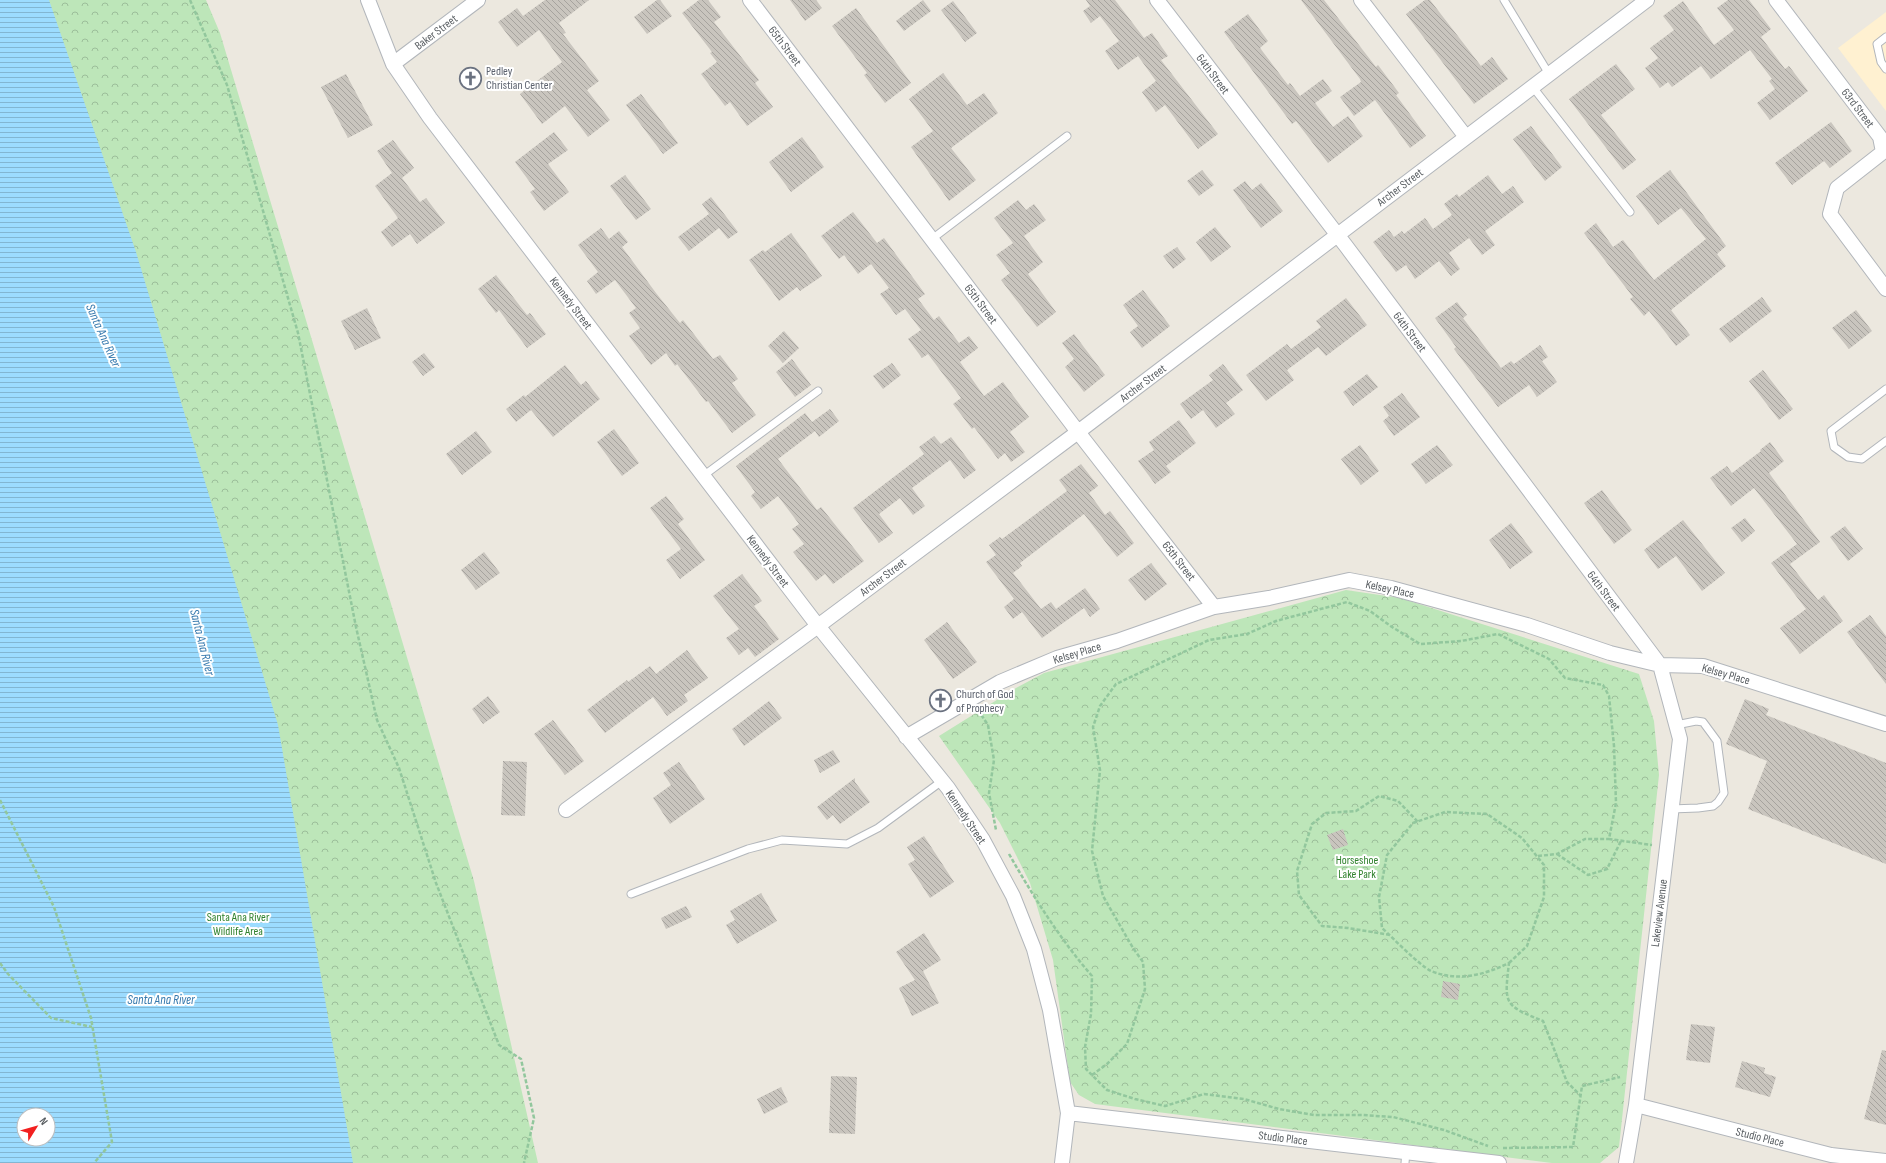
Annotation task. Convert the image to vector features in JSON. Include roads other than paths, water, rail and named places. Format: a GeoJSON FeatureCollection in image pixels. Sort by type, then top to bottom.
{"type":"FeatureCollection","features":[{"type":"Feature","properties":{"kind":"street","name":"Kennedy Street"},"geometry":{"type":"LineString","coordinates":[[368,0],[393,64],[430,118],[818,626],[906,738],[942,781],[987,847],[1013,896],[1034,949],[1050,1010],[1068,1113],[1062,1163]]}},
{"type":"Feature","properties":{"kind":"street","name":"Baker Street"},"geometry":{"type":"LineString","coordinates":[[393,64],[478,0]]}},
{"type":"Feature","properties":{"kind":"street","name":"65th Street"},"geometry":{"type":"LineString","coordinates":[[750,0],[1078,432],[1214,607]]}},
{"type":"Feature","properties":{"kind":"street","name":"64th Street"},"geometry":{"type":"LineString","coordinates":[[1157,0],[1660,665]]}},
{"type":"Feature","properties":{"kind":"street"},"geometry":{"type":"LineString","coordinates":[[1361,0],[1466,137]]}},
{"type":"Feature","properties":{"kind":"street","name":"Archer Street"},"geometry":{"type":"LineString","coordinates":[[566,810],[818,626],[1078,432],[1646,0]]}},
{"type":"Feature","properties":{"kind":"street","name":"63rd Street"},"geometry":{"type":"LineString","coordinates":[[1776,0],[1880,137],[1883,152],[1837,188],[1830,214],[1886,289]]}},
{"type":"Feature","properties":{"kind":"street","name":"Kelsey Place"},"geometry":{"type":"LineString","coordinates":[[906,738],[1000,682],[1057,658],[1117,641],[1214,607],[1269,598],[1348,580],[1406,592],[1527,625],[1610,653],[1660,665],[1703,666],[1886,724]]}},
{"type":"Feature","properties":{"kind":"street","name":"Lakeview Avenue"},"geometry":{"type":"LineString","coordinates":[[1626,1163],[1636,1105],[1680,739],[1660,665]]}},
{"type":"Feature","properties":{"kind":"street","name":"Studio Place"},"geometry":{"type":"LineString","coordinates":[[1636,1105],[1830,1155],[1886,1161]]}},
{"type":"Feature","properties":{"kind":"street","name":"Studio Place"},"geometry":{"type":"LineString","coordinates":[[1068,1113],[1406,1158],[1499,1163]]}},
{"type":"Feature","properties":{"kind":"lane"},"geometry":{"type":"LineString","coordinates":[[1504,0],[1549,74]]}},
{"type":"Feature","properties":{"kind":"lane"},"geometry":{"type":"LineString","coordinates":[[1886,37],[1877,44],[1881,62],[1886,69]]}},
{"type":"Feature","properties":{"kind":"lane"},"geometry":{"type":"LineString","coordinates":[[1532,86],[1630,212]]}},
{"type":"Feature","properties":{"kind":"lane"},"geometry":{"type":"LineString","coordinates":[[932,239],[1067,136]]}},
{"type":"Feature","properties":{"kind":"lane"},"geometry":{"type":"LineString","coordinates":[[1886,389],[1831,431],[1834,447],[1848,458],[1862,459],[1886,441]]}},
{"type":"Feature","properties":{"kind":"lane"},"geometry":{"type":"LineString","coordinates":[[703,476],[818,391]]}},
{"type":"Feature","properties":{"kind":"lane"},"geometry":{"type":"LineString","coordinates":[[1671,809],[1713,806],[1718,802],[1724,793],[1717,741],[1711,732],[1703,722],[1696,721],[1676,725]]}},
{"type":"Feature","properties":{"kind":"lane"},"geometry":{"type":"LineString","coordinates":[[631,894],[748,849],[782,840],[847,844],[878,828],[942,781]]}},
{"type":"Feature","properties":{"kind":"water","name":"Santa Ana River"},"geometry":{"type":"Polygon","coordinates":[[[0,0],[49,0],[136,252],[278,725],[353,1163],[0,1163],[0,0]]]}},
{"type":"Feature","properties":{"kind":"place","name":"Pedley Christian Center"},"geometry":{"type":"Point","coordinates":[471,78]}},
{"type":"Feature","properties":{"kind":"place","name":"Church of God of Prophecy"},"geometry":{"type":"Point","coordinates":[941,701]}},
{"type":"Feature","properties":{"kind":"park label","name":"Horseshoe Lake Park"},"geometry":{"type":"Point","coordinates":[1357,867]}},
{"type":"Feature","properties":{"kind":"park label","name":"Santa Ana River Wildlife Area"},"geometry":{"type":"Point","coordinates":[238,924]}}]}
